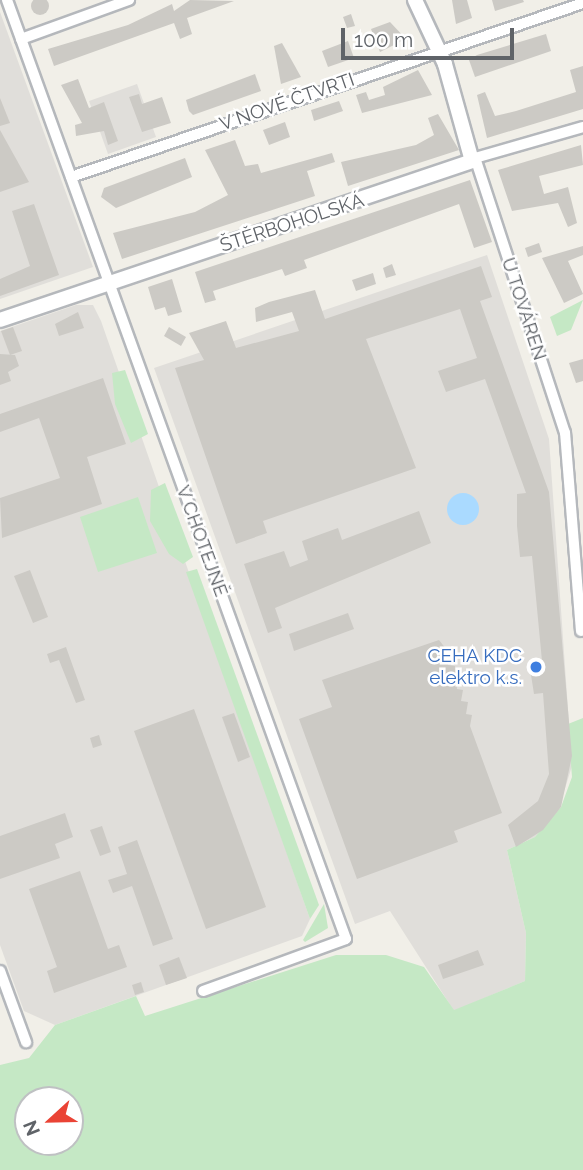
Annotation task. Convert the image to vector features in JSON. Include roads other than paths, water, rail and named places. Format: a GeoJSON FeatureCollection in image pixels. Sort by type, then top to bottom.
{"type":"FeatureCollection","features":[{"type":"Feature","properties":{"kind":"street","name":"V CHOTEJNĚ"},"geometry":{"type":"LineString","coordinates":[[7,0],[346,939],[203,991]]}},
{"type":"Feature","properties":{"kind":"street"},"geometry":{"type":"LineString","coordinates":[[21,39],[129,0]]}},
{"type":"Feature","properties":{"kind":"street","name":"U TOVÁREN"},"geometry":{"type":"LineString","coordinates":[[415,0],[438,50],[565,433],[581,631]]}},
{"type":"Feature","properties":{"kind":"street","name":"V NOVÉ ČTVRTI"},"geometry":{"type":"LineString","coordinates":[[71,177],[438,50],[583,3]]}},
{"type":"Feature","properties":{"kind":"street","name":"ŠTĚRBOHOLSKÁ"},"geometry":{"type":"LineString","coordinates":[[0,320],[474,158],[583,127]]}},
{"type":"Feature","properties":{"kind":"street"},"geometry":{"type":"LineString","coordinates":[[0,971],[26,1042]]}},
{"type":"Feature","properties":{"kind":"water"},"geometry":{"type":"Polygon","coordinates":[[[463,493],[474,498],[479,509],[474,520],[463,525],[452,520],[447,509],[452,498],[463,493]]]}},
{"type":"Feature","properties":{"kind":"place","name":"CEHA KDC elektro k.s."},"geometry":{"type":"Point","coordinates":[536,667]}}]}
